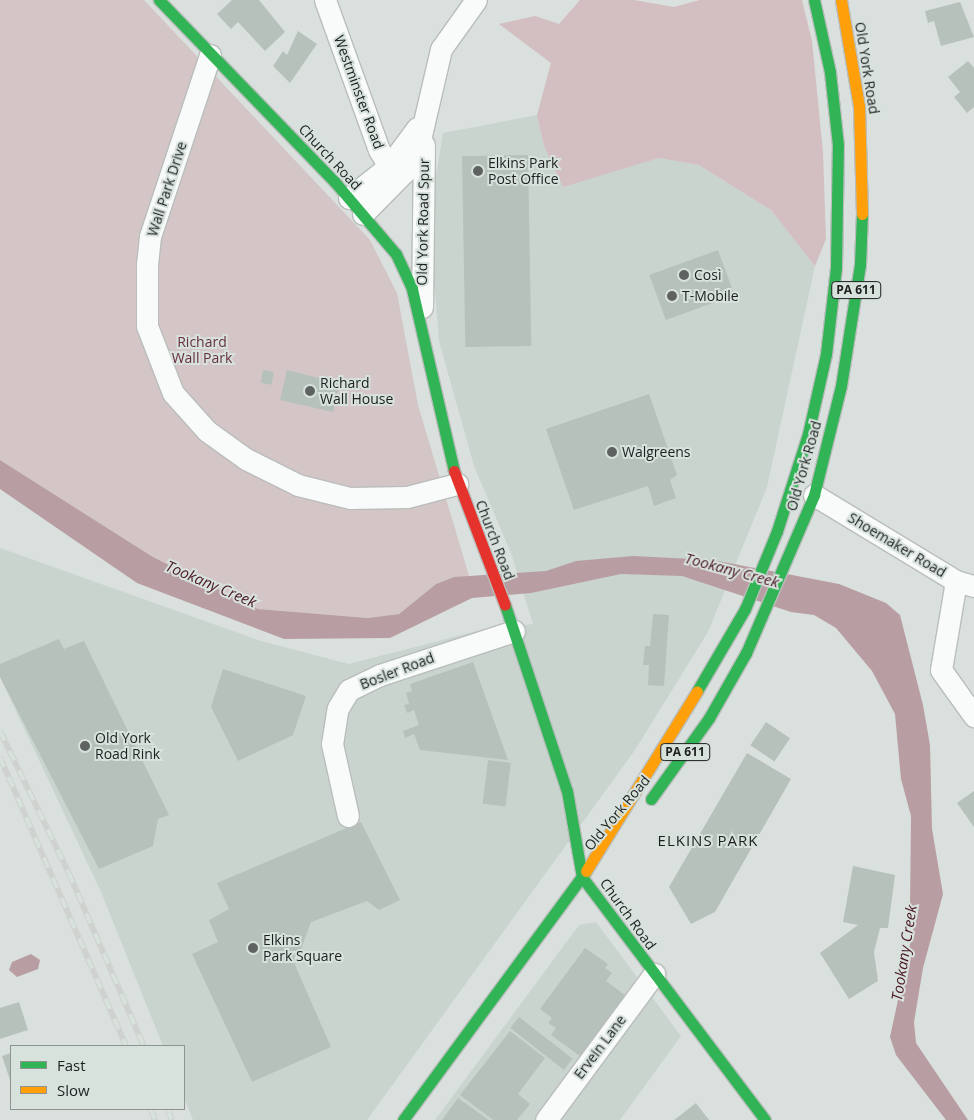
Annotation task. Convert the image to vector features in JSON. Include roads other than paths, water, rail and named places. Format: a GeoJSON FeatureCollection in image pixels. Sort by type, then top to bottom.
{"type":"FeatureCollection","features":[{"type":"Feature","properties":{"kind":"main road","name":"Church Road"},"geometry":{"type":"LineString","coordinates":[[159,0],[349,198],[396,254],[412,289],[457,484],[511,623],[568,791],[582,877],[765,1120]]}},
{"type":"Feature","properties":{"kind":"main road","name":"Old York Road"},"geometry":{"type":"LineString","coordinates":[[582,877],[745,609],[761,569],[808,434],[826,351],[836,267],[838,145],[830,72],[814,0]]}},
{"type":"Feature","properties":{"kind":"main road","name":"Old York Road"},"geometry":{"type":"LineString","coordinates":[[403,1120],[582,877],[641,810],[709,718],[784,573],[814,495],[841,386],[860,265],[859,106],[841,0]]}},
{"type":"Feature","properties":{"kind":"street","name":"Westminster Road"},"geometry":{"type":"LineString","coordinates":[[324,0],[396,170]]}},
{"type":"Feature","properties":{"kind":"street","name":"Old York Road Spur"},"geometry":{"type":"LineString","coordinates":[[363,214],[396,170],[423,114],[441,49],[476,0]]}},
{"type":"Feature","properties":{"kind":"street","name":"Wall Park Drive"},"geometry":{"type":"LineString","coordinates":[[210,55],[150,236],[145,280],[147,326],[173,393],[207,430],[238,454],[298,485],[350,498],[406,497],[457,484]]}},
{"type":"Feature","properties":{"kind":"street","name":"Old York Road Spur"},"geometry":{"type":"LineString","coordinates":[[421,330],[423,114]]}},
{"type":"Feature","properties":{"kind":"street","name":"Old York Road Spur"},"geometry":{"type":"LineString","coordinates":[[349,198],[396,170]]}},
{"type":"Feature","properties":{"kind":"street","name":"Shoemaker Road"},"geometry":{"type":"LineString","coordinates":[[814,495],[965,584],[941,670],[974,716]]}},
{"type":"Feature","properties":{"kind":"street","name":"Bosler Road"},"geometry":{"type":"LineString","coordinates":[[348,816],[332,744],[338,708],[349,690],[380,675],[511,623]]}},
{"type":"Feature","properties":{"kind":"street","name":"Ervein Lane"},"geometry":{"type":"LineString","coordinates":[[546,1120],[654,974]]}},
{"type":"Feature","properties":{"kind":"water","name":"Tookany Creek"},"geometry":{"type":"Polygon","coordinates":[[[0,460],[153,557],[258,609],[368,618],[399,614],[436,584],[454,577],[546,571],[576,561],[633,556],[713,560],[839,584],[886,603],[900,615],[923,705],[930,745],[932,829],[943,894],[923,968],[914,1022],[916,1043],[968,1120],[946,1120],[896,1055],[890,1037],[917,912],[910,905],[911,816],[901,779],[895,714],[872,671],[836,628],[814,615],[791,612],[682,576],[621,574],[531,593],[472,598],[390,638],[284,639],[137,583],[0,489],[0,460]]]}},
{"type":"Feature","properties":{"kind":"water"},"geometry":{"type":"Polygon","coordinates":[[[31,954],[40,960],[38,969],[17,977],[9,970],[12,962],[31,954]]]}},
{"type":"Feature","properties":{"kind":"railway"},"geometry":{"type":"LineString","coordinates":[[0,731],[69,873],[144,1045]]}},
{"type":"Feature","properties":{"kind":"railway"},"geometry":{"type":"LineString","coordinates":[[0,757],[126,1045]]}},
{"type":"Feature","properties":{"kind":"railway"},"geometry":{"type":"LineString","coordinates":[[151,1110],[155,1120]]}},
{"type":"Feature","properties":{"kind":"railway"},"geometry":{"type":"LineString","coordinates":[[168,1110],[172,1120]]}},
{"type":"Feature","properties":{"kind":"place","name":"Elkins Park Post Office"},"geometry":{"type":"Point","coordinates":[478,171]}},
{"type":"Feature","properties":{"kind":"place","name":"Così"},"geometry":{"type":"Point","coordinates":[684,275]}},
{"type":"Feature","properties":{"kind":"place","name":"T-Mobile"},"geometry":{"type":"Point","coordinates":[672,296]}},
{"type":"Feature","properties":{"kind":"place","name":"Richard Wall House"},"geometry":{"type":"Point","coordinates":[310,391]}},
{"type":"Feature","properties":{"kind":"place","name":"Walgreens"},"geometry":{"type":"Point","coordinates":[612,452]}},
{"type":"Feature","properties":{"kind":"place","name":"Old York Road Rink"},"geometry":{"type":"Point","coordinates":[85,746]}},
{"type":"Feature","properties":{"kind":"place","name":"Elkins Park Square"},"geometry":{"type":"Point","coordinates":[253,948]}},
{"type":"Feature","properties":{"kind":"district","name":"ELKINS PARK"},"geometry":{"type":"Point","coordinates":[708,841]}},
{"type":"Feature","properties":{"kind":"park label","name":"Richard Wall Park"},"geometry":{"type":"Point","coordinates":[202,350]}}]}
